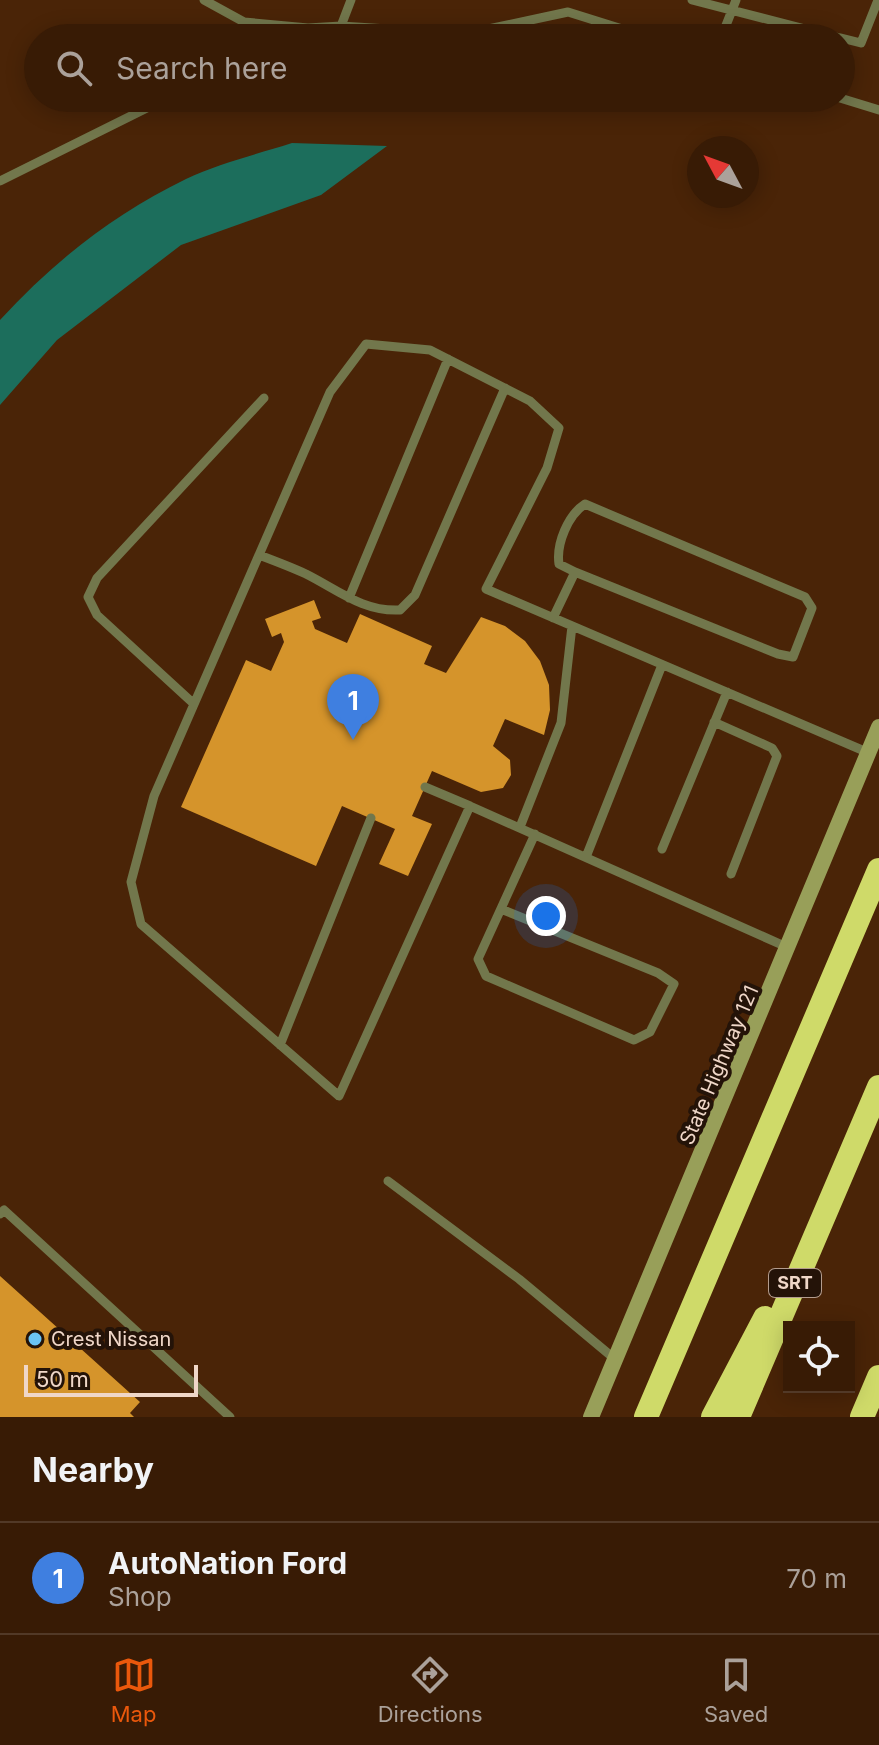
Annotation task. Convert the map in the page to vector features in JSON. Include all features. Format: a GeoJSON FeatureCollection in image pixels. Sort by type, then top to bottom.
{"type":"FeatureCollection","features":[{"type":"Feature","properties":{"kind":"highway"},"geometry":{"type":"LineString","coordinates":[[646,1417],[879,870]]}},
{"type":"Feature","properties":{"kind":"highway","name":"SRT"},"geometry":{"type":"LineString","coordinates":[[738,1417],[879,1087]]}},
{"type":"Feature","properties":{"kind":"highway"},"geometry":{"type":"LineString","coordinates":[[713,1417],[853,1150]]}},
{"type":"Feature","properties":{"kind":"highway"},"geometry":{"type":"LineString","coordinates":[[862,1417],[879,1377]]}},
{"type":"Feature","properties":{"kind":"highway"},"geometry":{"type":"LineString","coordinates":[[874,1417],[879,1401]]}},
{"type":"Feature","properties":{"kind":"main road","name":"State Highway 121"},"geometry":{"type":"LineString","coordinates":[[591,1417],[879,727]]}},
{"type":"Feature","properties":{"kind":"lane"},"geometry":{"type":"LineString","coordinates":[[204,0],[244,22],[265,24]]}},
{"type":"Feature","properties":{"kind":"lane"},"geometry":{"type":"LineString","coordinates":[[342,24],[351,0]]}},
{"type":"Feature","properties":{"kind":"lane"},"geometry":{"type":"LineString","coordinates":[[692,0],[786,24]]}},
{"type":"Feature","properties":{"kind":"lane"},"geometry":{"type":"LineString","coordinates":[[726,24],[736,0]]}},
{"type":"Feature","properties":{"kind":"lane"},"geometry":{"type":"LineString","coordinates":[[855,42],[861,43],[878,0]]}},
{"type":"Feature","properties":{"kind":"lane"},"geometry":{"type":"LineString","coordinates":[[512,24],[568,12],[606,24]]}},
{"type":"Feature","properties":{"kind":"lane"},"geometry":{"type":"LineString","coordinates":[[855,103],[879,110]]}},
{"type":"Feature","properties":{"kind":"lane"},"geometry":{"type":"LineString","coordinates":[[0,181],[139,112]]}},
{"type":"Feature","properties":{"kind":"lane"},"geometry":{"type":"LineString","coordinates":[[470,806],[339,1096],[141,924],[131,882],[154,796],[330,392],[366,344],[430,350],[530,401],[559,428],[547,468],[486,589],[869,753]]}},
{"type":"Feature","properties":{"kind":"lane"},"geometry":{"type":"LineString","coordinates":[[349,598],[448,359]]}},
{"type":"Feature","properties":{"kind":"lane"},"geometry":{"type":"LineString","coordinates":[[259,555],[381,611],[400,610],[415,595],[505,388]]}},
{"type":"Feature","properties":{"kind":"lane"},"geometry":{"type":"LineString","coordinates":[[194,704],[97,615],[88,597],[97,578],[264,398]]}},
{"type":"Feature","properties":{"kind":"lane"},"geometry":{"type":"LineString","coordinates":[[585,504],[805,597],[812,608],[793,657],[778,654],[575,572],[559,564],[557,552],[574,511],[585,504]]}},
{"type":"Feature","properties":{"kind":"lane"},"geometry":{"type":"LineString","coordinates":[[553,618],[575,572]]}},
{"type":"Feature","properties":{"kind":"lane"},"geometry":{"type":"LineString","coordinates":[[520,827],[561,723],[572,626]]}},
{"type":"Feature","properties":{"kind":"lane"},"geometry":{"type":"LineString","coordinates":[[586,857],[662,665]]}},
{"type":"Feature","properties":{"kind":"lane"},"geometry":{"type":"LineString","coordinates":[[662,849],[727,692]]}},
{"type":"Feature","properties":{"kind":"lane"},"geometry":{"type":"LineString","coordinates":[[714,722],[772,748],[777,756],[731,874]]}},
{"type":"Feature","properties":{"kind":"lane"},"geometry":{"type":"LineString","coordinates":[[425,787],[789,948]]}},
{"type":"Feature","properties":{"kind":"lane"},"geometry":{"type":"LineString","coordinates":[[280,1045],[371,818]]}},
{"type":"Feature","properties":{"kind":"lane"},"geometry":{"type":"LineString","coordinates":[[501,909],[658,973],[674,984],[650,1032],[634,1040],[486,976],[478,959],[535,834]]}},
{"type":"Feature","properties":{"kind":"lane"},"geometry":{"type":"LineString","coordinates":[[388,1181],[519,1279],[616,1360]]}},
{"type":"Feature","properties":{"kind":"lane"},"geometry":{"type":"LineString","coordinates":[[0,1214],[4,1210],[230,1417]]}},
{"type":"Feature","properties":{"kind":"water"},"geometry":{"type":"Polygon","coordinates":[[[292,143],[387,146],[321,195],[181,245],[57,340],[0,405],[0,320],[42,278],[86,240],[160,193],[212,168],[292,143]]]}},
{"type":"Feature","properties":{"kind":"building"},"geometry":{"type":"Polygon","coordinates":[[[314,600],[321,618],[312,621],[315,629],[347,643],[360,614],[432,646],[424,664],[446,673],[481,617],[505,626],[525,641],[540,661],[549,685],[550,710],[544,735],[505,719],[493,746],[510,760],[511,775],[503,788],[481,792],[432,771],[412,816],[432,824],[408,876],[379,864],[395,829],[342,806],[316,866],[181,807],[246,660],[271,671],[284,642],[281,633],[272,637],[265,619],[314,600]]]}},
{"type":"Feature","properties":{"kind":"building","name":"Crest Nissan"},"geometry":{"type":"Polygon","coordinates":[[[0,1276],[140,1402],[130,1413],[134,1417],[0,1417],[0,1276]]]}},
{"type":"Feature","properties":{"kind":"place","name":"AutoNation Ford"},"geometry":{"type":"Point","coordinates":[353,740]}},
{"type":"Feature","properties":{"kind":"place","name":"Crest Nissan"},"geometry":{"type":"Point","coordinates":[35,1339]}}]}
